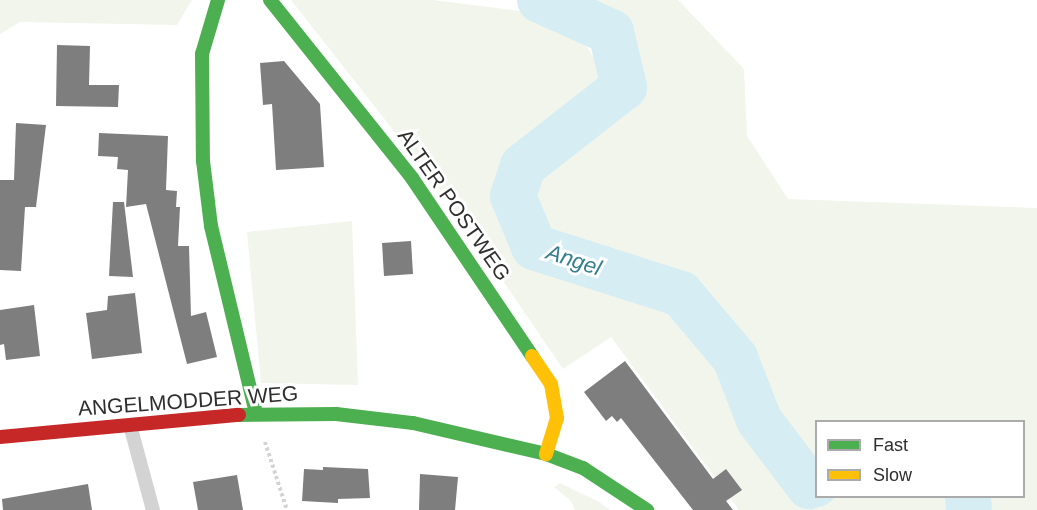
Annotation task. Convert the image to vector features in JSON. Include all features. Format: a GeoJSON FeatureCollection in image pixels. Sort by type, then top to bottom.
{"type":"FeatureCollection","features":[{"type":"Feature","properties":{"kind":"street"},"geometry":{"type":"LineString","coordinates":[[218,0],[202,54],[203,161],[211,226],[256,414]]}},
{"type":"Feature","properties":{"kind":"street","name":"ALTER POSTWEG"},"geometry":{"type":"LineString","coordinates":[[270,0],[412,177],[551,384],[556,418],[546,454]]}},
{"type":"Feature","properties":{"kind":"street","name":"ANGELMODDER WEG"},"geometry":{"type":"LineString","coordinates":[[0,437],[256,414],[336,414],[413,423],[546,454],[583,468],[647,510]]}},
{"type":"Feature","properties":{"kind":"lane"},"geometry":{"type":"LineString","coordinates":[[130,425],[153,510]]}},
{"type":"Feature","properties":{"kind":"path"},"geometry":{"type":"LineString","coordinates":[[263,434],[287,510]]}},
{"type":"Feature","properties":{"kind":"shaded area"},"geometry":{"type":"Polygon","coordinates":[[[0,0],[192,0],[177,25],[20,22],[0,34],[0,0]]]}},
{"type":"Feature","properties":{"kind":"shaded area"},"geometry":{"type":"Polygon","coordinates":[[[291,0],[433,0],[527,12],[579,35],[599,65],[600,89],[519,162],[508,197],[530,249],[570,267],[674,299],[732,364],[753,421],[806,492],[815,489],[815,498],[962,498],[963,510],[739,510],[611,337],[563,369],[448,200],[291,0]]]}},
{"type":"Feature","properties":{"kind":"shaded area"},"geometry":{"type":"Polygon","coordinates":[[[540,0],[678,0],[744,69],[747,136],[788,199],[1037,208],[1037,510],[969,510],[968,498],[1025,498],[1025,420],[815,420],[815,484],[809,486],[759,420],[735,358],[681,294],[534,247],[513,196],[523,166],[624,87],[611,32],[540,0]]]}},
{"type":"Feature","properties":{"kind":"shaded area"},"geometry":{"type":"Polygon","coordinates":[[[352,221],[358,385],[261,383],[247,232],[352,221]]]}},
{"type":"Feature","properties":{"kind":"shaded area"},"geometry":{"type":"Polygon","coordinates":[[[560,483],[599,502],[610,510],[575,510],[571,501],[554,487],[560,483]]]}},
{"type":"Feature","properties":{"kind":"building"},"geometry":{"type":"Polygon","coordinates":[[[57,45],[90,46],[89,85],[119,85],[118,107],[56,106],[57,45]]]}},
{"type":"Feature","properties":{"kind":"building"},"geometry":{"type":"Polygon","coordinates":[[[284,61],[320,104],[324,167],[276,170],[272,104],[263,105],[260,63],[284,61]]]}},
{"type":"Feature","properties":{"kind":"building"},"geometry":{"type":"Polygon","coordinates":[[[16,123],[46,125],[36,207],[25,207],[21,271],[0,270],[0,180],[14,180],[16,123]]]}},
{"type":"Feature","properties":{"kind":"building"},"geometry":{"type":"Polygon","coordinates":[[[99,133],[168,136],[166,190],[177,191],[176,207],[180,207],[178,246],[189,246],[191,316],[206,312],[217,357],[187,364],[146,204],[126,207],[128,170],[117,169],[118,157],[98,156],[99,133]]]}},
{"type":"Feature","properties":{"kind":"building"},"geometry":{"type":"Polygon","coordinates":[[[113,202],[124,202],[133,277],[109,276],[113,202]]]}},
{"type":"Feature","properties":{"kind":"building"},"geometry":{"type":"Polygon","coordinates":[[[411,241],[413,274],[384,276],[382,243],[411,241]]]}},
{"type":"Feature","properties":{"kind":"building"},"geometry":{"type":"Polygon","coordinates":[[[135,293],[142,353],[92,359],[86,313],[107,310],[108,296],[135,293]]]}},
{"type":"Feature","properties":{"kind":"building"},"geometry":{"type":"Polygon","coordinates":[[[34,305],[40,356],[6,360],[4,344],[0,345],[0,310],[34,305]]]}},
{"type":"Feature","properties":{"kind":"building"},"geometry":{"type":"Polygon","coordinates":[[[625,361],[713,479],[726,469],[742,490],[726,501],[733,510],[693,510],[621,418],[617,422],[612,416],[606,421],[584,392],[625,361]]]}},
{"type":"Feature","properties":{"kind":"building"},"geometry":{"type":"Polygon","coordinates":[[[323,467],[368,469],[370,498],[338,499],[338,503],[302,501],[304,469],[323,470],[323,467]]]}},
{"type":"Feature","properties":{"kind":"building"},"geometry":{"type":"Polygon","coordinates":[[[420,474],[458,477],[455,510],[419,510],[420,474]]]}},
{"type":"Feature","properties":{"kind":"building"},"geometry":{"type":"Polygon","coordinates":[[[237,475],[243,510],[198,510],[193,482],[237,475]]]}},
{"type":"Feature","properties":{"kind":"building"},"geometry":{"type":"Polygon","coordinates":[[[88,484],[92,510],[3,510],[2,499],[88,484]]]}},
{"type":"Feature","properties":{"kind":"waterway","name":"Angel"},"geometry":{"type":"LineString","coordinates":[[540,0],[611,32],[624,87],[523,166],[513,196],[534,247],[681,294],[735,358],[759,420],[809,486],[815,484]]}},
{"type":"Feature","properties":{"kind":"waterway","name":"Angel"},"geometry":{"type":"LineString","coordinates":[[968,498],[969,510]]}},
{"type":"Feature","properties":{"kind":"traffic: fast"},"geometry":{"type":"LineString","coordinates":[[218,0],[202,54],[203,161],[211,226],[256,413]]}},
{"type":"Feature","properties":{"kind":"traffic: fast"},"geometry":{"type":"LineString","coordinates":[[270,0],[412,178],[532,356]]}},
{"type":"Feature","properties":{"kind":"traffic: fast"},"geometry":{"type":"LineString","coordinates":[[239,415],[336,414],[413,423],[546,454],[583,468],[647,510]]}},
{"type":"Feature","properties":{"kind":"traffic: slow"},"geometry":{"type":"LineString","coordinates":[[532,356],[551,384],[557,418],[546,454]]}},
{"type":"Feature","properties":{"kind":"traffic: jam"},"geometry":{"type":"LineString","coordinates":[[0,437],[239,415]]}}]}
